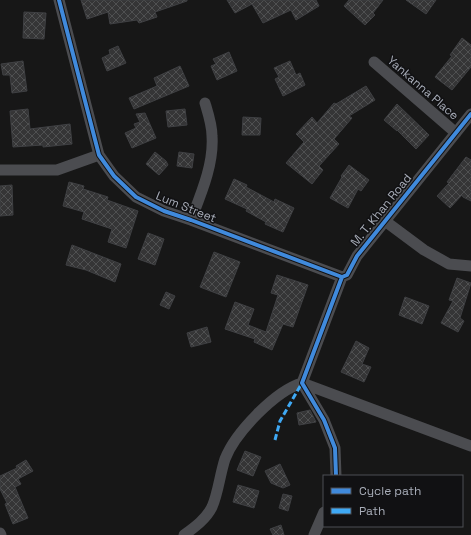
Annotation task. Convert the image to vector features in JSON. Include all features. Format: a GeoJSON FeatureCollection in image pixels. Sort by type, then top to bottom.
{"type":"FeatureCollection","features":[{"type":"Feature","properties":{"kind":"street","name":"Lum Street"},"geometry":{"type":"LineString","coordinates":[[59,0],[99,156],[114,176],[136,197],[164,211],[342,278]]}},
{"type":"Feature","properties":{"kind":"street","name":"Yankanna Place"},"geometry":{"type":"LineString","coordinates":[[374,62],[456,133]]}},
{"type":"Feature","properties":{"kind":"street"},"geometry":{"type":"LineString","coordinates":[[191,220],[211,159],[212,136],[205,103]]}},
{"type":"Feature","properties":{"kind":"street","name":"M. T. Khan Road"},"geometry":{"type":"LineString","coordinates":[[302,383],[342,278],[347,275],[357,256],[471,114]]}},
{"type":"Feature","properties":{"kind":"street"},"geometry":{"type":"LineString","coordinates":[[0,170],[57,170],[99,156]]}},
{"type":"Feature","properties":{"kind":"street"},"geometry":{"type":"LineString","coordinates":[[385,221],[424,250],[449,264],[471,266]]}},
{"type":"Feature","properties":{"kind":"street"},"geometry":{"type":"LineString","coordinates":[[302,383],[324,420],[335,448],[336,475]]}},
{"type":"Feature","properties":{"kind":"street"},"geometry":{"type":"LineString","coordinates":[[190,535],[212,507],[225,459],[232,444],[271,401],[292,386],[302,383],[471,446]]}},
{"type":"Feature","properties":{"kind":"street"},"geometry":{"type":"LineString","coordinates":[[314,535],[323,514]]}},
{"type":"Feature","properties":{"kind":"street"},"geometry":{"type":"LineString","coordinates":[[184,535],[203,520]]}},
{"type":"Feature","properties":{"kind":"building"},"geometry":{"type":"Polygon","coordinates":[[[81,0],[187,1],[155,12],[157,17],[139,23],[137,20],[110,24],[108,12],[87,19],[81,0]]]}},
{"type":"Feature","properties":{"kind":"building"},"geometry":{"type":"Polygon","coordinates":[[[227,0],[316,0],[319,6],[296,20],[291,10],[263,23],[252,4],[235,13],[227,0]]]}},
{"type":"Feature","properties":{"kind":"building"},"geometry":{"type":"Polygon","coordinates":[[[349,0],[383,0],[373,13],[375,15],[365,25],[344,6],[349,0]]]}},
{"type":"Feature","properties":{"kind":"building"},"geometry":{"type":"Polygon","coordinates":[[[406,0],[436,0],[426,14],[406,0]]]}},
{"type":"Feature","properties":{"kind":"building"},"geometry":{"type":"Polygon","coordinates":[[[24,12],[46,13],[44,39],[23,38],[24,12]]]}},
{"type":"Feature","properties":{"kind":"building"},"geometry":{"type":"Polygon","coordinates":[[[462,38],[471,45],[471,67],[452,90],[435,77],[452,56],[450,55],[462,38]]]}},
{"type":"Feature","properties":{"kind":"building"},"geometry":{"type":"Polygon","coordinates":[[[118,46],[126,63],[107,71],[102,58],[110,54],[109,50],[118,46]]]}},
{"type":"Feature","properties":{"kind":"building"},"geometry":{"type":"Polygon","coordinates":[[[229,52],[237,71],[217,80],[211,66],[216,64],[213,59],[229,52]]]}},
{"type":"Feature","properties":{"kind":"building"},"geometry":{"type":"Polygon","coordinates":[[[23,61],[27,91],[12,93],[10,75],[3,75],[1,64],[23,61]]]}},
{"type":"Feature","properties":{"kind":"building"},"geometry":{"type":"Polygon","coordinates":[[[290,61],[296,75],[300,73],[305,85],[283,96],[275,79],[279,77],[274,68],[290,61]]]}},
{"type":"Feature","properties":{"kind":"building"},"geometry":{"type":"Polygon","coordinates":[[[180,66],[189,86],[134,109],[129,98],[157,86],[154,78],[180,66]]]}},
{"type":"Feature","properties":{"kind":"building"},"geometry":{"type":"Polygon","coordinates":[[[366,86],[375,100],[349,116],[352,118],[334,139],[339,144],[319,166],[323,170],[312,184],[286,163],[304,142],[296,134],[312,117],[317,123],[334,103],[336,104],[366,86]]]}},
{"type":"Feature","properties":{"kind":"building"},"geometry":{"type":"Polygon","coordinates":[[[397,104],[429,135],[416,149],[397,130],[384,120],[397,104]]]}},
{"type":"Feature","properties":{"kind":"building"},"geometry":{"type":"Polygon","coordinates":[[[28,109],[30,129],[70,124],[72,144],[43,147],[43,145],[13,147],[10,111],[28,109]]]}},
{"type":"Feature","properties":{"kind":"building"},"geometry":{"type":"Polygon","coordinates":[[[185,109],[187,125],[168,127],[166,111],[185,109]]]}},
{"type":"Feature","properties":{"kind":"building"},"geometry":{"type":"Polygon","coordinates":[[[145,113],[156,138],[132,148],[125,133],[136,128],[134,124],[140,122],[136,114],[145,113]]]}},
{"type":"Feature","properties":{"kind":"building"},"geometry":{"type":"Polygon","coordinates":[[[243,117],[261,118],[260,135],[242,135],[243,117]]]}},
{"type":"Feature","properties":{"kind":"building"},"geometry":{"type":"Polygon","coordinates":[[[155,152],[166,161],[168,165],[159,175],[146,164],[155,152]]]}},
{"type":"Feature","properties":{"kind":"building"},"geometry":{"type":"Polygon","coordinates":[[[179,152],[194,154],[192,168],[177,166],[179,152]]]}},
{"type":"Feature","properties":{"kind":"building"},"geometry":{"type":"Polygon","coordinates":[[[466,157],[471,160],[471,201],[462,195],[450,208],[437,196],[449,183],[447,182],[466,157]]]}},
{"type":"Feature","properties":{"kind":"building"},"geometry":{"type":"Polygon","coordinates":[[[349,165],[369,180],[361,191],[358,189],[348,208],[330,198],[342,177],[341,176],[349,165]]]}},
{"type":"Feature","properties":{"kind":"building"},"geometry":{"type":"Polygon","coordinates":[[[234,179],[247,185],[246,187],[274,202],[275,199],[294,208],[283,232],[265,224],[266,222],[246,211],[247,209],[225,199],[234,179]]]}},
{"type":"Feature","properties":{"kind":"building"},"geometry":{"type":"Polygon","coordinates":[[[69,182],[84,186],[83,189],[108,197],[107,200],[138,211],[126,248],[108,242],[112,229],[82,219],[84,212],[63,206],[69,182]]]}},
{"type":"Feature","properties":{"kind":"building"},"geometry":{"type":"Polygon","coordinates":[[[12,185],[13,215],[0,216],[0,186],[12,185]]]}},
{"type":"Feature","properties":{"kind":"building"},"geometry":{"type":"Polygon","coordinates":[[[148,233],[164,239],[155,265],[138,259],[148,233]]]}},
{"type":"Feature","properties":{"kind":"building"},"geometry":{"type":"Polygon","coordinates":[[[72,245],[121,264],[115,282],[86,270],[66,265],[72,245]]]}},
{"type":"Feature","properties":{"kind":"building"},"geometry":{"type":"Polygon","coordinates":[[[214,252],[240,262],[226,297],[200,287],[214,252]]]}},
{"type":"Feature","properties":{"kind":"building"},"geometry":{"type":"Polygon","coordinates":[[[277,275],[308,285],[293,327],[283,324],[272,350],[254,342],[255,339],[225,329],[235,302],[254,309],[248,325],[266,332],[278,295],[271,293],[277,275]]]}},
{"type":"Feature","properties":{"kind":"building"},"geometry":{"type":"Polygon","coordinates":[[[457,278],[471,283],[460,318],[464,321],[458,332],[441,323],[453,301],[449,300],[457,278]]]}},
{"type":"Feature","properties":{"kind":"building"},"geometry":{"type":"Polygon","coordinates":[[[166,292],[175,296],[169,309],[160,305],[166,292]]]}},
{"type":"Feature","properties":{"kind":"building"},"geometry":{"type":"Polygon","coordinates":[[[405,297],[429,306],[422,324],[399,315],[405,297]]]}},
{"type":"Feature","properties":{"kind":"building"},"geometry":{"type":"Polygon","coordinates":[[[207,327],[211,342],[191,347],[187,333],[207,327]]]}},
{"type":"Feature","properties":{"kind":"building"},"geometry":{"type":"Polygon","coordinates":[[[356,341],[369,348],[362,364],[371,367],[364,382],[341,372],[356,341]]]}},
{"type":"Feature","properties":{"kind":"building"},"geometry":{"type":"Polygon","coordinates":[[[310,410],[316,422],[299,425],[297,413],[310,410]]]}},
{"type":"Feature","properties":{"kind":"building"},"geometry":{"type":"Polygon","coordinates":[[[245,451],[261,457],[253,476],[237,470],[245,451]]]}},
{"type":"Feature","properties":{"kind":"building"},"geometry":{"type":"Polygon","coordinates":[[[26,460],[33,471],[18,479],[21,484],[15,487],[28,518],[13,524],[5,504],[7,503],[0,489],[0,476],[17,468],[16,466],[26,460]]]}},
{"type":"Feature","properties":{"kind":"building"},"geometry":{"type":"Polygon","coordinates":[[[280,464],[290,485],[283,488],[271,483],[265,471],[280,464]]]}},
{"type":"Feature","properties":{"kind":"building"},"geometry":{"type":"Polygon","coordinates":[[[238,485],[259,491],[254,508],[233,502],[238,485]]]}},
{"type":"Feature","properties":{"kind":"building"},"geometry":{"type":"Polygon","coordinates":[[[283,494],[292,496],[288,511],[279,508],[283,494]]]}},
{"type":"Feature","properties":{"kind":"building"},"geometry":{"type":"Polygon","coordinates":[[[281,525],[284,535],[273,535],[270,529],[281,525]]]}},
{"type":"Feature","properties":{"kind":"marked path"},"geometry":{"type":"LineString","coordinates":[[275,440],[280,421],[302,383]]}},
{"type":"Feature","properties":{"kind":"cycle path"},"geometry":{"type":"LineString","coordinates":[[59,0],[99,155],[114,176],[136,197],[164,211],[342,277]]}},
{"type":"Feature","properties":{"kind":"cycle path"},"geometry":{"type":"LineString","coordinates":[[336,475],[335,448],[324,420],[302,383],[342,277],[347,275],[357,256],[471,114]]}}]}
